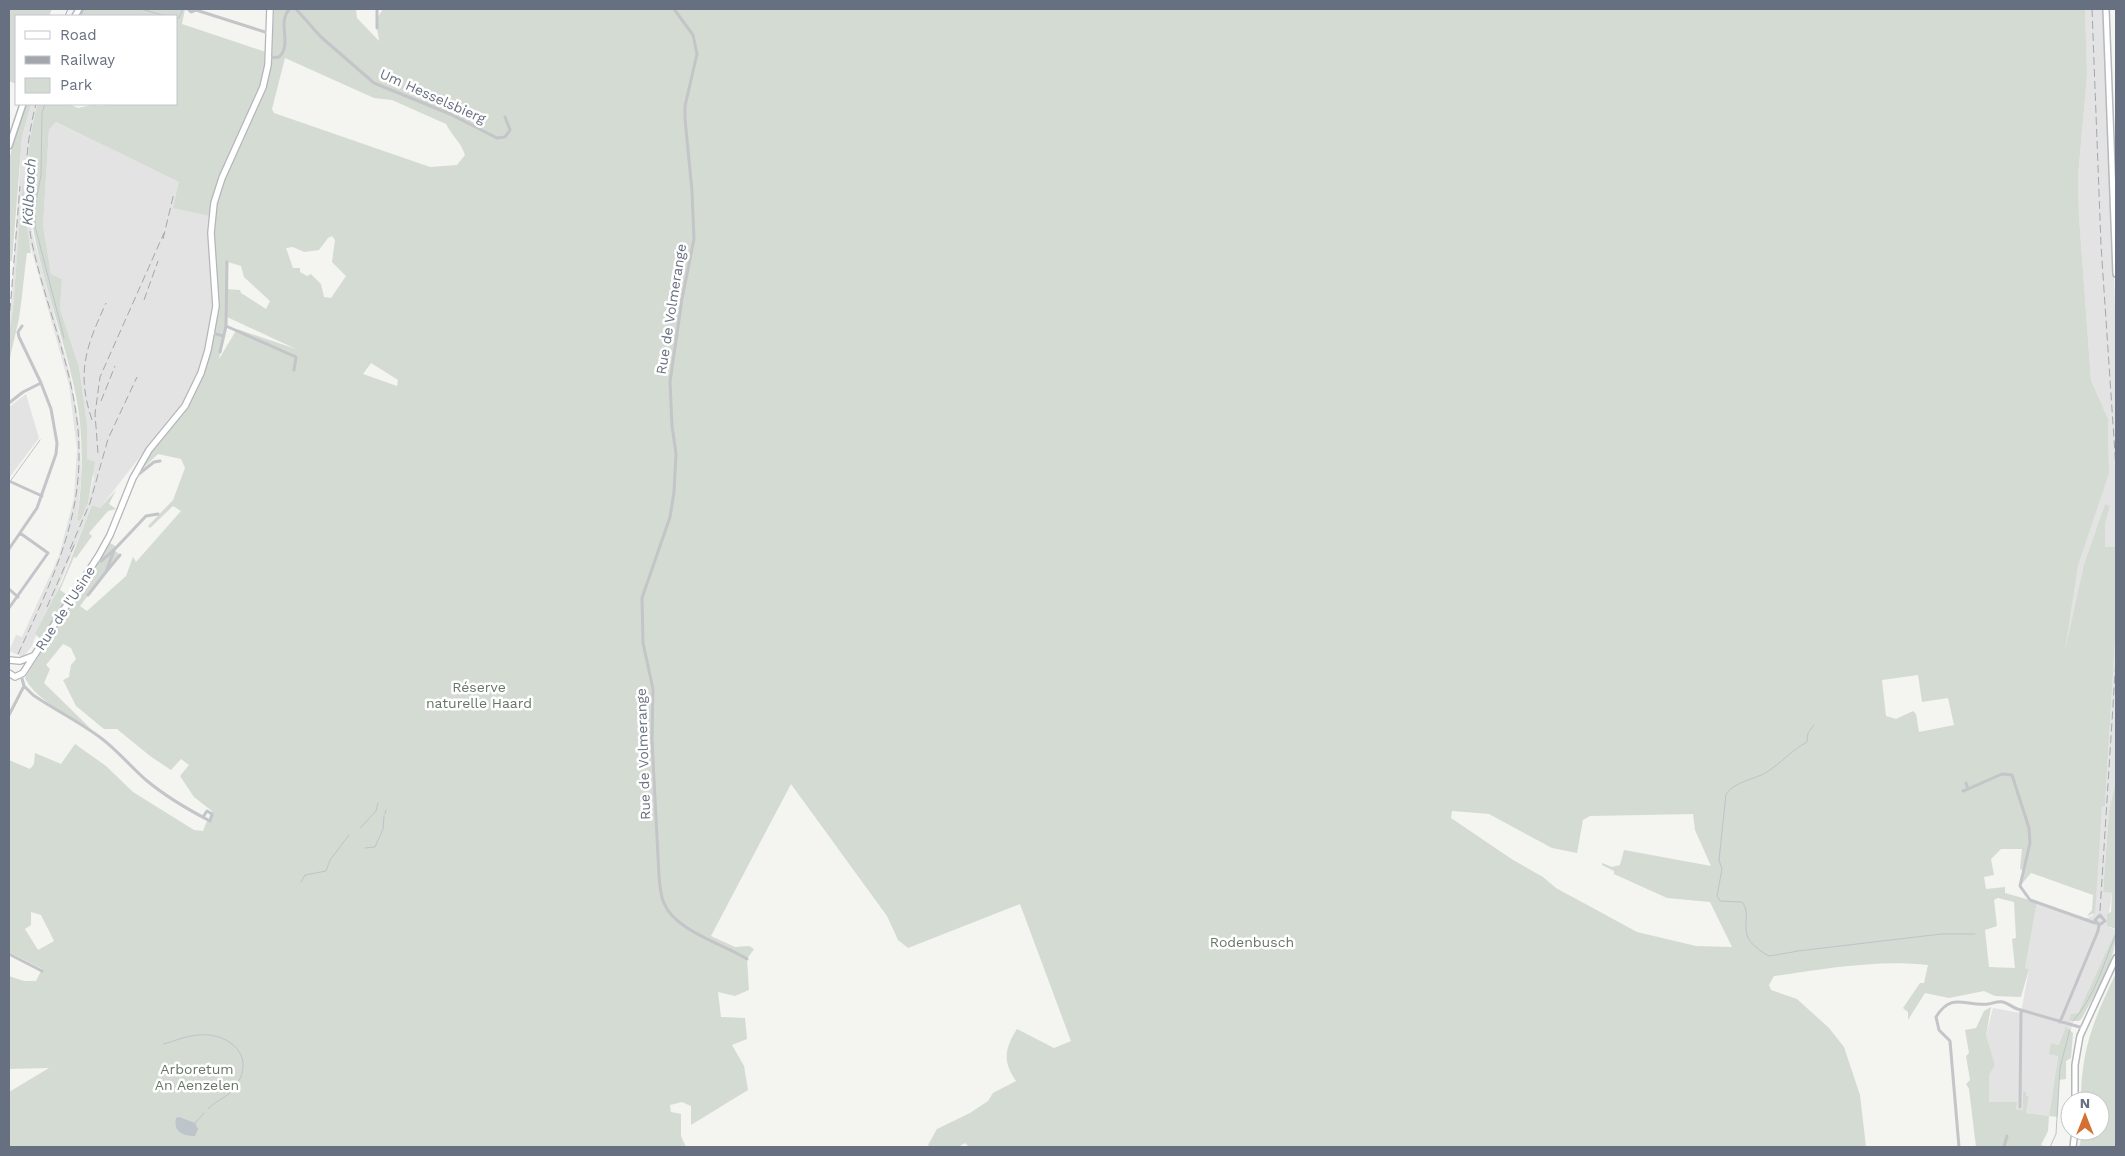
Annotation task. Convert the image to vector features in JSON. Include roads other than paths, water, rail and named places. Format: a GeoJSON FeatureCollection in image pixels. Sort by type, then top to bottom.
{"type":"FeatureCollection","features":[{"type":"Feature","properties":{"kind":"main road","name":"Rue de l'Usine"},"geometry":{"type":"LineString","coordinates":[[21,675],[96,560],[110,535],[133,478],[148,450],[191,396],[202,373],[212,333],[216,306],[212,251],[214,203],[222,178],[258,103],[263,87],[268,58],[270,9]]}},
{"type":"Feature","properties":{"kind":"main road"},"geometry":{"type":"LineString","coordinates":[[2106,9],[2116,274]]}},
{"type":"Feature","properties":{"kind":"main road"},"geometry":{"type":"LineString","coordinates":[[9,146],[23,105]]}},
{"type":"Feature","properties":{"kind":"main road"},"geometry":{"type":"LineString","coordinates":[[10,661],[20,661],[34,655]]}},
{"type":"Feature","properties":{"kind":"main road"},"geometry":{"type":"LineString","coordinates":[[20,661],[24,668]]}},
{"type":"Feature","properties":{"kind":"main road"},"geometry":{"type":"LineString","coordinates":[[10,676],[21,675]]}},
{"type":"Feature","properties":{"kind":"main road"},"geometry":{"type":"LineString","coordinates":[[2075,1091],[2077,1050],[2082,1028],[2116,958]]}},
{"type":"Feature","properties":{"kind":"street"},"geometry":{"type":"LineString","coordinates":[[188,9],[191,12],[196,9],[269,33]]}},
{"type":"Feature","properties":{"kind":"street"},"geometry":{"type":"LineString","coordinates":[[268,58],[279,57],[283,54],[285,45],[284,19],[290,9]]}},
{"type":"Feature","properties":{"kind":"street","name":"Um Hesselsbierg"},"geometry":{"type":"LineString","coordinates":[[296,9],[322,37],[364,75],[385,89],[430,104],[476,125],[497,138],[505,137],[510,130],[505,117]]}},
{"type":"Feature","properties":{"kind":"street"},"geometry":{"type":"LineString","coordinates":[[376,9],[377,28]]}},
{"type":"Feature","properties":{"kind":"street","name":"Rue de Volmerange"},"geometry":{"type":"LineString","coordinates":[[674,9],[693,35],[697,54],[685,106],[694,239],[682,299],[670,382],[672,426],[676,454],[674,492],[670,518],[642,598],[643,643],[653,697],[652,739],[659,876],[662,896],[671,915],[701,935],[746,959]]}},
{"type":"Feature","properties":{"kind":"street"},"geometry":{"type":"LineString","coordinates":[[220,352],[226,326],[227,262]]}},
{"type":"Feature","properties":{"kind":"street"},"geometry":{"type":"LineString","coordinates":[[9,549],[37,508],[57,443],[50,410],[41,383],[19,337],[18,332],[22,326]]}},
{"type":"Feature","properties":{"kind":"street"},"geometry":{"type":"LineString","coordinates":[[226,326],[296,357],[294,370]]}},
{"type":"Feature","properties":{"kind":"street"},"geometry":{"type":"LineString","coordinates":[[212,333],[224,336]]}},
{"type":"Feature","properties":{"kind":"street"},"geometry":{"type":"LineString","coordinates":[[9,403],[23,392],[41,383]]}},
{"type":"Feature","properties":{"kind":"street"},"geometry":{"type":"LineString","coordinates":[[133,478],[154,462],[160,461]]}},
{"type":"Feature","properties":{"kind":"street"},"geometry":{"type":"LineString","coordinates":[[9,481],[42,496]]}},
{"type":"Feature","properties":{"kind":"street","name":"Rue de l'Usine"},"geometry":{"type":"LineString","coordinates":[[96,560],[101,561],[114,550],[146,516],[158,514]]}},
{"type":"Feature","properties":{"kind":"street"},"geometry":{"type":"LineString","coordinates":[[9,608],[48,553],[20,533]]}},
{"type":"Feature","properties":{"kind":"street","name":"Rue de l'Usine"},"geometry":{"type":"LineString","coordinates":[[106,572],[114,550]]}},
{"type":"Feature","properties":{"kind":"street","name":"Rue de l'Usine"},"geometry":{"type":"LineString","coordinates":[[88,595],[120,556]]}},
{"type":"Feature","properties":{"kind":"street"},"geometry":{"type":"LineString","coordinates":[[9,589],[18,597]]}},
{"type":"Feature","properties":{"kind":"street"},"geometry":{"type":"LineString","coordinates":[[21,675],[24,686],[41,700],[100,737],[148,781],[171,799],[210,821],[212,817],[210,811],[207,811],[203,817]]}},
{"type":"Feature","properties":{"kind":"street"},"geometry":{"type":"LineString","coordinates":[[9,715],[24,686]]}},
{"type":"Feature","properties":{"kind":"street"},"geometry":{"type":"LineString","coordinates":[[1963,791],[2002,774],[2012,775],[2029,828],[2030,844],[2020,886],[2030,900],[2097,924],[2098,931],[2060,1022]]}},
{"type":"Feature","properties":{"kind":"street"},"geometry":{"type":"LineString","coordinates":[[1966,783],[1968,789]]}},
{"type":"Feature","properties":{"kind":"street"},"geometry":{"type":"LineString","coordinates":[[9,954],[42,970]]}},
{"type":"Feature","properties":{"kind":"street"},"geometry":{"type":"LineString","coordinates":[[1959,1147],[1950,1041],[1939,1030],[1936,1017],[1941,1008],[1955,1001],[1989,1004],[1995,1001],[2082,1028]]}},
{"type":"Feature","properties":{"kind":"street"},"geometry":{"type":"LineString","coordinates":[[2020,1107],[2021,1010]]}},
{"type":"Feature","properties":{"kind":"street"},"geometry":{"type":"LineString","coordinates":[[2004,1147],[2008,1136]]}},
{"type":"Feature","properties":{"kind":"waterway","name":"Kälbaach"},"geometry":{"type":"LineString","coordinates":[[81,15],[84,9]]}},
{"type":"Feature","properties":{"kind":"waterway","name":"Kälbaach"},"geometry":{"type":"LineString","coordinates":[[141,9],[162,15]]}},
{"type":"Feature","properties":{"kind":"waterway","name":"Kälbaach"},"geometry":{"type":"LineString","coordinates":[[178,18],[183,9]]}},
{"type":"Feature","properties":{"kind":"waterway","name":"Kälbaach"},"geometry":{"type":"LineString","coordinates":[[45,105],[42,113],[41,175],[35,206],[35,226],[64,338]]}},
{"type":"Feature","properties":{"kind":"waterway","name":"Kälbaach"},"geometry":{"type":"LineString","coordinates":[[9,483],[40,440]]}},
{"type":"Feature","properties":{"kind":"waterway"},"geometry":{"type":"LineString","coordinates":[[1814,725],[1808,733],[1807,742],[1767,772],[1734,786],[1726,794],[1719,860],[1722,869],[1717,896],[1720,901],[1742,902],[1745,907],[1746,930],[1750,942],[1763,953],[1770,956],[1941,934],[1975,934]]}},
{"type":"Feature","properties":{"kind":"waterway"},"geometry":{"type":"LineString","coordinates":[[360,828],[376,811],[378,803]]}},
{"type":"Feature","properties":{"kind":"waterway"},"geometry":{"type":"LineString","coordinates":[[385,814],[386,810]]}},
{"type":"Feature","properties":{"kind":"waterway"},"geometry":{"type":"LineString","coordinates":[[365,848],[375,847],[383,829],[384,816]]}},
{"type":"Feature","properties":{"kind":"waterway"},"geometry":{"type":"LineString","coordinates":[[301,882],[305,875],[326,871],[330,860],[349,835]]}},
{"type":"Feature","properties":{"kind":"waterway"},"geometry":{"type":"LineString","coordinates":[[2073,1021],[2093,991],[2116,934]]}},
{"type":"Feature","properties":{"kind":"waterway"},"geometry":{"type":"LineString","coordinates":[[2050,1147],[2056,1134],[2060,1068],[2070,1029]]}},
{"type":"Feature","properties":{"kind":"waterway"},"geometry":{"type":"LineString","coordinates":[[164,1044],[189,1036],[209,1035],[228,1041],[241,1055],[243,1063],[242,1073],[234,1089],[208,1109]]}},
{"type":"Feature","properties":{"kind":"waterway"},"geometry":{"type":"LineString","coordinates":[[195,1123],[204,1113]]}},
{"type":"Feature","properties":{"kind":"railway"},"geometry":{"type":"LineString","coordinates":[[65,15],[68,9]]}},
{"type":"Feature","properties":{"kind":"railway"},"geometry":{"type":"LineString","coordinates":[[2092,9],[2101,245],[2116,469]]}},
{"type":"Feature","properties":{"kind":"railway"},"geometry":{"type":"LineString","coordinates":[[18,654],[51,581],[68,532],[78,480],[79,453],[74,399],[38,269],[29,226],[26,173],[29,138],[36,105]]}},
{"type":"Feature","properties":{"kind":"railway"},"geometry":{"type":"LineString","coordinates":[[9,323],[20,186]]}},
{"type":"Feature","properties":{"kind":"railway"},"geometry":{"type":"LineString","coordinates":[[163,239],[174,193]]}},
{"type":"Feature","properties":{"kind":"railway"},"geometry":{"type":"LineString","coordinates":[[98,453],[95,414],[100,377],[164,233]]}},
{"type":"Feature","properties":{"kind":"railway"},"geometry":{"type":"LineString","coordinates":[[144,300],[158,261]]}},
{"type":"Feature","properties":{"kind":"railway"},"geometry":{"type":"LineString","coordinates":[[92,420],[85,388],[85,360],[93,333],[106,303]]}},
{"type":"Feature","properties":{"kind":"railway"},"geometry":{"type":"LineString","coordinates":[[101,401],[115,366]]}},
{"type":"Feature","properties":{"kind":"railway"},"geometry":{"type":"LineString","coordinates":[[70,549],[90,503],[108,439],[137,377]]}},
{"type":"Feature","properties":{"kind":"railway"},"geometry":{"type":"LineString","coordinates":[[47,607],[75,543]]}},
{"type":"Feature","properties":{"kind":"railway"},"geometry":{"type":"LineString","coordinates":[[2100,911],[2116,658]]}},
{"type":"Feature","properties":{"kind":"park label","name":"Réserve naturelle Haard"},"geometry":{"type":"Point","coordinates":[479,696]}},
{"type":"Feature","properties":{"kind":"park label","name":"Rodenbusch"},"geometry":{"type":"Point","coordinates":[1252,942]}},
{"type":"Feature","properties":{"kind":"park label","name":"Arboretum An Aenzelen"},"geometry":{"type":"Point","coordinates":[197,1078]}}]}
